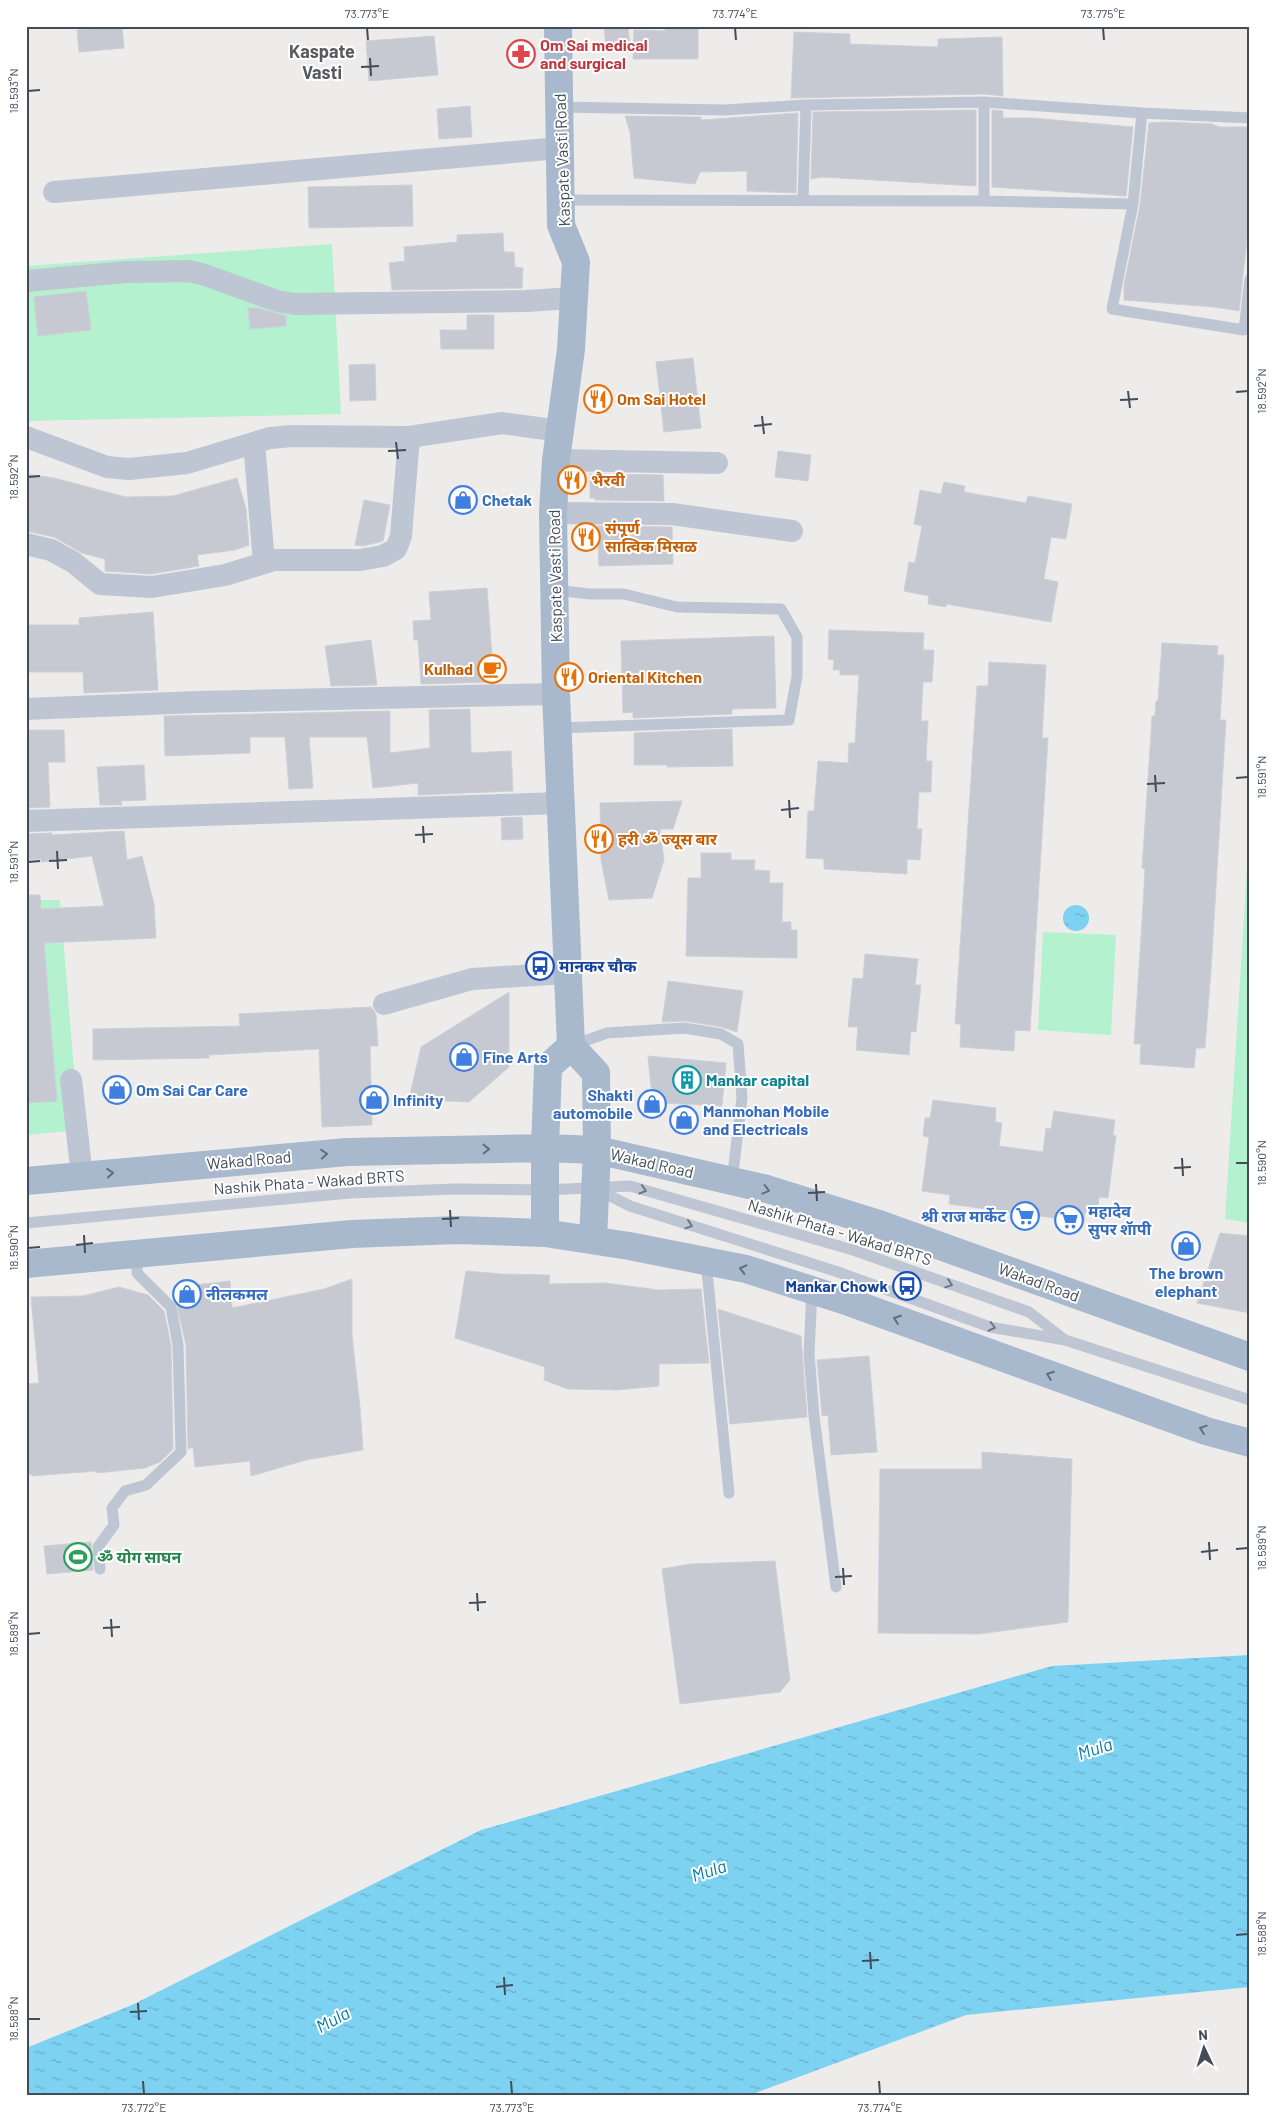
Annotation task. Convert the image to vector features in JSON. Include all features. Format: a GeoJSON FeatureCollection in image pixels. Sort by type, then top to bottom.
{"type":"FeatureCollection","features":[{"type":"Feature","properties":{"kind":"main road","name":"Kaspate Vasti Road"},"geometry":{"type":"LineString","coordinates":[[558,26],[561,225],[576,262],[571,349],[556,460],[553,513],[556,590],[556,694],[571,1046]]}},
{"type":"Feature","properties":{"kind":"main road"},"geometry":{"type":"LineString","coordinates":[[545,1233],[545,1148],[548,1067],[571,1046],[596,1073],[597,1150],[593,1240]]}},
{"type":"Feature","properties":{"kind":"main road","name":"Wakad Road"},"geometry":{"type":"LineString","coordinates":[[26,1181],[347,1152],[545,1148],[597,1150],[767,1189],[876,1223],[1250,1357]]}},
{"type":"Feature","properties":{"kind":"main road"},"geometry":{"type":"LineString","coordinates":[[26,1264],[352,1234],[458,1230],[545,1233],[593,1240],[746,1270],[812,1290],[1206,1430],[1250,1443]]}},
{"type":"Feature","properties":{"kind":"street"},"geometry":{"type":"LineString","coordinates":[[54,192],[560,148]]}},
{"type":"Feature","properties":{"kind":"street"},"geometry":{"type":"LineString","coordinates":[[26,281],[127,272],[176,270],[205,275],[277,300],[295,304],[526,301],[574,298]]}},
{"type":"Feature","properties":{"kind":"street"},"geometry":{"type":"LineString","coordinates":[[26,437],[107,467],[129,469],[188,463],[254,442],[292,436],[409,437],[502,423],[560,431]]}},
{"type":"Feature","properties":{"kind":"street"},"geometry":{"type":"LineString","coordinates":[[26,544],[51,550],[73,562],[100,584],[152,587],[225,574],[274,560],[360,560],[383,556],[396,550],[402,536],[409,437]]}},
{"type":"Feature","properties":{"kind":"street"},"geometry":{"type":"LineString","coordinates":[[254,442],[264,563]]}},
{"type":"Feature","properties":{"kind":"street"},"geometry":{"type":"LineString","coordinates":[[556,460],[717,463]]}},
{"type":"Feature","properties":{"kind":"street"},"geometry":{"type":"LineString","coordinates":[[553,513],[672,514],[792,531]]}},
{"type":"Feature","properties":{"kind":"street"},"geometry":{"type":"LineString","coordinates":[[26,709],[197,702],[556,694]]}},
{"type":"Feature","properties":{"kind":"street"},"geometry":{"type":"LineString","coordinates":[[26,821],[561,803]]}},
{"type":"Feature","properties":{"kind":"street"},"geometry":{"type":"LineString","coordinates":[[384,1004],[472,979],[567,973]]}},
{"type":"Feature","properties":{"kind":"street"},"geometry":{"type":"LineString","coordinates":[[71,1080],[82,1176]]}},
{"type":"Feature","properties":{"kind":"lane"},"geometry":{"type":"LineString","coordinates":[[559,107],[724,110],[806,105],[984,102],[1250,118]]}},
{"type":"Feature","properties":{"kind":"lane"},"geometry":{"type":"LineString","coordinates":[[984,102],[984,201]]}},
{"type":"Feature","properties":{"kind":"lane"},"geometry":{"type":"LineString","coordinates":[[803,200],[806,105]]}},
{"type":"Feature","properties":{"kind":"lane"},"geometry":{"type":"LineString","coordinates":[[1142,113],[1133,204],[1112,309],[1244,330],[1250,279]]}},
{"type":"Feature","properties":{"kind":"lane"},"geometry":{"type":"LineString","coordinates":[[561,200],[984,201],[1133,204]]}},
{"type":"Feature","properties":{"kind":"lane"},"geometry":{"type":"LineString","coordinates":[[556,590],[589,594],[624,594],[677,607],[781,609],[797,637],[798,676],[789,720],[558,728]]}},
{"type":"Feature","properties":{"kind":"lane"},"geometry":{"type":"LineString","coordinates":[[571,1046],[607,1034],[684,1028],[721,1034],[738,1044],[742,1098],[732,1182]]}},
{"type":"Feature","properties":{"kind":"lane","name":"Nashik Phata - Wakad BRTS"},"geometry":{"type":"LineString","coordinates":[[26,1223],[350,1193],[455,1189],[545,1190],[630,1186],[853,1250],[1030,1312],[1065,1340]]}},
{"type":"Feature","properties":{"kind":"lane","name":"Nashik Phata - Wakad BRTS"},"geometry":{"type":"LineString","coordinates":[[595,1188],[630,1206],[838,1272],[990,1327],[1065,1340],[1250,1400]]}},
{"type":"Feature","properties":{"kind":"lane"},"geometry":{"type":"LineString","coordinates":[[100,1569],[98,1547],[114,1525],[112,1508],[125,1492],[146,1485],[181,1452],[178,1345],[171,1306],[138,1274],[137,1254]]}},
{"type":"Feature","properties":{"kind":"lane"},"geometry":{"type":"LineString","coordinates":[[706,1261],[729,1493]]}},
{"type":"Feature","properties":{"kind":"lane"},"geometry":{"type":"LineString","coordinates":[[812,1290],[809,1354],[814,1416],[836,1587]]}},
{"type":"Feature","properties":{"kind":"green space"},"geometry":{"type":"Polygon","coordinates":[[[332,244],[341,414],[26,421],[26,266],[332,244]]]}},
{"type":"Feature","properties":{"kind":"green space"},"geometry":{"type":"Polygon","coordinates":[[[1250,820],[1250,1223],[1225,1219],[1250,820]]]}},
{"type":"Feature","properties":{"kind":"green space"},"geometry":{"type":"Polygon","coordinates":[[[26,900],[60,900],[79,1130],[26,1135],[26,900]]]}},
{"type":"Feature","properties":{"kind":"green space"},"geometry":{"type":"Polygon","coordinates":[[[1043,932],[1116,935],[1111,1035],[1038,1030],[1043,932]]]}},
{"type":"Feature","properties":{"kind":"water"},"geometry":{"type":"Polygon","coordinates":[[[1076,905],[1085,909],[1089,918],[1085,927],[1076,931],[1067,927],[1063,918],[1067,909],[1076,905]]]}},
{"type":"Feature","properties":{"kind":"water","name":"Mula"},"geometry":{"type":"Polygon","coordinates":[[[1250,1655],[1250,1987],[966,2015],[750,2095],[26,2095],[26,2048],[132,2005],[481,1830],[1052,1666],[1250,1655]]]}},
{"type":"Feature","properties":{"kind":"building"},"geometry":{"type":"Polygon","coordinates":[[[122,26],[124,48],[79,52],[77,30],[122,26]]]}},
{"type":"Feature","properties":{"kind":"building"},"geometry":{"type":"Polygon","coordinates":[[[604,26],[628,26],[630,46],[606,48],[604,26]]]}},
{"type":"Feature","properties":{"kind":"building"},"geometry":{"type":"Polygon","coordinates":[[[665,26],[698,26],[698,59],[633,59],[634,30],[665,31],[665,26]]]}},
{"type":"Feature","properties":{"kind":"building"},"geometry":{"type":"Polygon","coordinates":[[[794,32],[850,34],[850,44],[938,47],[938,39],[1002,37],[1003,96],[984,94],[791,98],[794,32]]]}},
{"type":"Feature","properties":{"kind":"building"},"geometry":{"type":"Polygon","coordinates":[[[434,36],[438,75],[369,81],[366,41],[434,36]]]}},
{"type":"Feature","properties":{"kind":"building"},"geometry":{"type":"Polygon","coordinates":[[[470,106],[472,137],[439,139],[437,109],[470,106]]]}},
{"type":"Feature","properties":{"kind":"building"},"geometry":{"type":"Polygon","coordinates":[[[976,110],[976,186],[822,177],[811,179],[813,112],[976,110]]]}},
{"type":"Feature","properties":{"kind":"building"},"geometry":{"type":"Polygon","coordinates":[[[992,110],[1003,111],[1003,118],[1033,118],[1133,127],[1126,196],[992,187],[992,110]]]}},
{"type":"Feature","properties":{"kind":"building"},"geometry":{"type":"Polygon","coordinates":[[[798,113],[796,193],[747,191],[747,171],[700,172],[695,184],[634,178],[630,132],[625,116],[701,117],[701,120],[798,113]]]}},
{"type":"Feature","properties":{"kind":"building"},"geometry":{"type":"Polygon","coordinates":[[[1149,123],[1212,124],[1219,127],[1250,127],[1250,213],[1239,311],[1214,307],[1124,300],[1124,285],[1140,205],[1149,123]]]}},
{"type":"Feature","properties":{"kind":"building"},"geometry":{"type":"Polygon","coordinates":[[[412,185],[413,226],[309,228],[308,187],[412,185]]]}},
{"type":"Feature","properties":{"kind":"building"},"geometry":{"type":"Polygon","coordinates":[[[503,233],[504,252],[514,252],[515,267],[523,268],[522,288],[392,290],[389,263],[405,261],[404,247],[457,242],[457,235],[503,233]]]}},
{"type":"Feature","properties":{"kind":"building"},"geometry":{"type":"Polygon","coordinates":[[[86,291],[91,330],[38,336],[34,297],[86,291]]]}},
{"type":"Feature","properties":{"kind":"building"},"geometry":{"type":"Polygon","coordinates":[[[248,308],[257,308],[286,316],[286,326],[250,329],[248,308]]]}},
{"type":"Feature","properties":{"kind":"building"},"geometry":{"type":"Polygon","coordinates":[[[467,315],[494,315],[494,349],[441,349],[440,330],[467,330],[467,315]]]}},
{"type":"Feature","properties":{"kind":"building"},"geometry":{"type":"Polygon","coordinates":[[[693,358],[701,428],[664,432],[656,362],[693,358]]]}},
{"type":"Feature","properties":{"kind":"building"},"geometry":{"type":"Polygon","coordinates":[[[375,364],[376,400],[350,401],[349,365],[375,364]]]}},
{"type":"Feature","properties":{"kind":"building"},"geometry":{"type":"Polygon","coordinates":[[[778,451],[811,455],[808,481],[775,477],[778,451]]]}},
{"type":"Feature","properties":{"kind":"building"},"geometry":{"type":"Polygon","coordinates":[[[26,474],[54,478],[126,497],[173,496],[237,478],[246,509],[249,545],[235,550],[197,555],[199,566],[151,574],[105,571],[105,559],[82,553],[54,537],[26,531],[26,474]]]}},
{"type":"Feature","properties":{"kind":"building"},"geometry":{"type":"Polygon","coordinates":[[[590,474],[663,475],[664,501],[595,500],[595,498],[590,498],[590,474]]]}},
{"type":"Feature","properties":{"kind":"building"},"geometry":{"type":"Polygon","coordinates":[[[944,482],[965,486],[964,492],[1026,503],[1028,496],[1072,504],[1066,539],[1051,537],[1044,579],[1058,582],[1051,622],[946,604],[946,607],[928,604],[929,596],[904,591],[909,562],[915,563],[922,526],[914,524],[920,490],[941,494],[944,482]]]}},
{"type":"Feature","properties":{"kind":"building"},"geometry":{"type":"Polygon","coordinates":[[[364,500],[390,505],[383,541],[363,546],[355,545],[364,500]]]}},
{"type":"Feature","properties":{"kind":"building"},"geometry":{"type":"Polygon","coordinates":[[[597,526],[672,527],[673,564],[599,566],[597,526]]]}},
{"type":"Feature","properties":{"kind":"building"},"geometry":{"type":"Polygon","coordinates":[[[487,588],[494,682],[421,684],[418,640],[414,640],[413,621],[431,620],[429,592],[487,588]]]}},
{"type":"Feature","properties":{"kind":"building"},"geometry":{"type":"Polygon","coordinates":[[[153,612],[158,690],[84,693],[83,672],[26,672],[26,625],[79,625],[79,618],[153,612]]]}},
{"type":"Feature","properties":{"kind":"building"},"geometry":{"type":"Polygon","coordinates":[[[829,630],[924,633],[923,650],[934,650],[932,682],[923,682],[921,721],[928,721],[926,761],[932,761],[931,792],[919,792],[917,829],[922,829],[920,860],[907,859],[907,874],[824,869],[824,859],[806,858],[808,811],[814,811],[818,761],[848,763],[849,743],[855,743],[859,675],[840,675],[840,670],[833,670],[834,660],[828,659],[829,630]]]}},
{"type":"Feature","properties":{"kind":"building"},"geometry":{"type":"Polygon","coordinates":[[[774,636],[776,708],[732,709],[732,714],[633,718],[633,712],[623,713],[621,641],[774,636]]]}},
{"type":"Feature","properties":{"kind":"building"},"geometry":{"type":"Polygon","coordinates":[[[371,640],[377,685],[331,686],[325,646],[371,640]]]}},
{"type":"Feature","properties":{"kind":"building"},"geometry":{"type":"Polygon","coordinates":[[[1162,643],[1218,646],[1217,655],[1224,655],[1220,720],[1226,720],[1211,970],[1205,1048],[1196,1048],[1194,1068],[1140,1064],[1141,1044],[1134,1044],[1145,869],[1142,868],[1152,716],[1155,716],[1156,701],[1158,701],[1162,643]]]}},
{"type":"Feature","properties":{"kind":"building"},"geometry":{"type":"Polygon","coordinates":[[[989,662],[1046,665],[1042,738],[1048,738],[1030,1031],[1015,1030],[1014,1051],[960,1047],[961,1024],[955,1024],[977,686],[988,686],[989,662]]]}},
{"type":"Feature","properties":{"kind":"building"},"geometry":{"type":"Polygon","coordinates":[[[470,709],[471,753],[511,751],[513,791],[418,795],[418,783],[373,788],[367,737],[309,737],[313,788],[289,789],[285,737],[250,737],[250,753],[165,756],[164,716],[390,711],[390,753],[430,748],[429,710],[470,709]]]}},
{"type":"Feature","properties":{"kind":"building"},"geometry":{"type":"Polygon","coordinates":[[[732,729],[733,766],[667,767],[667,765],[634,765],[634,733],[732,729]]]}},
{"type":"Feature","properties":{"kind":"building"},"geometry":{"type":"Polygon","coordinates":[[[26,730],[64,730],[65,762],[48,762],[50,807],[26,808],[26,730]]]}},
{"type":"Feature","properties":{"kind":"building"},"geometry":{"type":"Polygon","coordinates":[[[144,765],[146,800],[121,801],[122,805],[100,805],[97,767],[144,765]]]}},
{"type":"Feature","properties":{"kind":"building"},"geometry":{"type":"Polygon","coordinates":[[[682,801],[673,829],[660,829],[664,860],[652,898],[609,900],[601,860],[600,803],[682,801]]]}},
{"type":"Feature","properties":{"kind":"building"},"geometry":{"type":"Polygon","coordinates":[[[522,817],[523,839],[502,840],[501,818],[522,817]]]}},
{"type":"Feature","properties":{"kind":"building"},"geometry":{"type":"Polygon","coordinates":[[[124,831],[127,860],[142,856],[154,904],[156,938],[44,943],[57,1101],[26,1103],[26,895],[40,895],[41,909],[104,906],[92,856],[41,862],[41,859],[26,860],[26,834],[52,833],[52,835],[124,831]]]}},
{"type":"Feature","properties":{"kind":"building"},"geometry":{"type":"Polygon","coordinates":[[[701,853],[731,853],[731,860],[755,860],[754,870],[770,871],[769,883],[783,883],[782,922],[791,922],[791,930],[797,930],[797,958],[686,956],[688,878],[701,878],[701,853]]]}},
{"type":"Feature","properties":{"kind":"building"},"geometry":{"type":"Polygon","coordinates":[[[865,954],[918,959],[915,985],[921,985],[916,1032],[911,1031],[909,1055],[856,1050],[858,1027],[848,1027],[853,978],[863,979],[865,954]]]}},
{"type":"Feature","properties":{"kind":"building"},"geometry":{"type":"Polygon","coordinates":[[[668,981],[743,991],[737,1032],[722,1027],[685,1021],[662,1022],[668,981]]]}},
{"type":"Feature","properties":{"kind":"building","name":"Fine Arts"},"geometry":{"type":"Polygon","coordinates":[[[509,992],[509,1067],[469,1102],[409,1099],[421,1047],[509,992]]]}},
{"type":"Feature","properties":{"kind":"building"},"geometry":{"type":"Polygon","coordinates":[[[371,1007],[376,1014],[378,1046],[370,1046],[372,1125],[322,1127],[319,1049],[209,1055],[209,1058],[93,1060],[93,1029],[240,1026],[239,1014],[371,1007]]]}},
{"type":"Feature","properties":{"kind":"building","name":"Mankar capital"},"geometry":{"type":"Polygon","coordinates":[[[648,1056],[726,1063],[722,1106],[662,1103],[651,1087],[648,1056]]]}},
{"type":"Feature","properties":{"kind":"building"},"geometry":{"type":"Polygon","coordinates":[[[933,1100],[996,1108],[995,1122],[1002,1123],[999,1146],[1043,1152],[1046,1128],[1051,1129],[1054,1111],[1115,1120],[1113,1135],[1116,1136],[1108,1198],[1099,1197],[1097,1214],[1085,1212],[1084,1222],[949,1204],[950,1195],[922,1191],[929,1137],[923,1136],[925,1118],[930,1118],[933,1100]]]}},
{"type":"Feature","properties":{"kind":"building"},"geometry":{"type":"Polygon","coordinates":[[[1220,1233],[1250,1236],[1250,1313],[1197,1303],[1220,1233]]]}},
{"type":"Feature","properties":{"kind":"building"},"geometry":{"type":"Polygon","coordinates":[[[466,1271],[550,1275],[549,1284],[605,1283],[659,1290],[701,1289],[709,1363],[659,1364],[659,1386],[616,1390],[568,1389],[544,1380],[545,1367],[455,1338],[466,1271]]]}},
{"type":"Feature","properties":{"kind":"building"},"geometry":{"type":"Polygon","coordinates":[[[352,1279],[352,1336],[363,1450],[306,1460],[251,1476],[250,1461],[195,1467],[193,1447],[188,1449],[186,1345],[176,1302],[176,1287],[230,1281],[232,1308],[324,1289],[352,1279]]]}},
{"type":"Feature","properties":{"kind":"building"},"geometry":{"type":"Polygon","coordinates":[[[119,1287],[148,1295],[164,1311],[171,1346],[173,1449],[160,1462],[145,1468],[97,1473],[97,1471],[26,1475],[26,1384],[39,1383],[31,1297],[83,1296],[119,1287]]]}},
{"type":"Feature","properties":{"kind":"building"},"geometry":{"type":"Polygon","coordinates":[[[718,1309],[801,1336],[807,1417],[730,1424],[718,1309]]]}},
{"type":"Feature","properties":{"kind":"building"},"geometry":{"type":"Polygon","coordinates":[[[869,1356],[877,1452],[831,1455],[828,1415],[822,1416],[817,1360],[869,1356]]]}},
{"type":"Feature","properties":{"kind":"building"},"geometry":{"type":"Polygon","coordinates":[[[982,1452],[1072,1459],[1068,1622],[979,1634],[878,1633],[880,1469],[982,1469],[982,1452]]]}},
{"type":"Feature","properties":{"kind":"building"},"geometry":{"type":"Polygon","coordinates":[[[91,1542],[93,1570],[47,1574],[44,1546],[91,1542]]]}},
{"type":"Feature","properties":{"kind":"building"},"geometry":{"type":"Polygon","coordinates":[[[775,1561],[790,1680],[780,1692],[680,1704],[662,1569],[690,1564],[775,1561]]]}},
{"type":"Feature","properties":{"kind":"place","name":"Om Sai medical and surgical"},"geometry":{"type":"Point","coordinates":[521,54]}},
{"type":"Feature","properties":{"kind":"place","name":"Om Sai Hotel"},"geometry":{"type":"Point","coordinates":[598,399]}},
{"type":"Feature","properties":{"kind":"place","name":"भैरवी"},"geometry":{"type":"Point","coordinates":[572,480]}},
{"type":"Feature","properties":{"kind":"place","name":"Chetak"},"geometry":{"type":"Point","coordinates":[463,500]}},
{"type":"Feature","properties":{"kind":"place","name":"संपूर्ण सात्विक मिसळ"},"geometry":{"type":"Point","coordinates":[586,537]}},
{"type":"Feature","properties":{"kind":"place","name":"Kulhad"},"geometry":{"type":"Point","coordinates":[492,669]}},
{"type":"Feature","properties":{"kind":"place","name":"Oriental Kitchen"},"geometry":{"type":"Point","coordinates":[569,677]}},
{"type":"Feature","properties":{"kind":"place","name":"हरी ॐ ज्यूस बार"},"geometry":{"type":"Point","coordinates":[599,839]}},
{"type":"Feature","properties":{"kind":"place","name":"मानकर चौक"},"geometry":{"type":"Point","coordinates":[540,966]}},
{"type":"Feature","properties":{"kind":"place","name":"Fine Arts"},"geometry":{"type":"Point","coordinates":[464,1057]}},
{"type":"Feature","properties":{"kind":"place","name":"Mankar capital"},"geometry":{"type":"Point","coordinates":[687,1080]}},
{"type":"Feature","properties":{"kind":"place","name":"Om Sai Car Care"},"geometry":{"type":"Point","coordinates":[117,1090]}},
{"type":"Feature","properties":{"kind":"place","name":"Infinity"},"geometry":{"type":"Point","coordinates":[374,1100]}},
{"type":"Feature","properties":{"kind":"place","name":"Shakti automobile"},"geometry":{"type":"Point","coordinates":[652,1104]}},
{"type":"Feature","properties":{"kind":"place","name":"Manmohan Mobile and Electricals"},"geometry":{"type":"Point","coordinates":[684,1120]}},
{"type":"Feature","properties":{"kind":"place","name":"श्री राज मार्केट"},"geometry":{"type":"Point","coordinates":[1025,1216]}},
{"type":"Feature","properties":{"kind":"place","name":"महादेव सुपर शॅापी"},"geometry":{"type":"Point","coordinates":[1069,1220]}},
{"type":"Feature","properties":{"kind":"place","name":"The brown elephant"},"geometry":{"type":"Point","coordinates":[1186,1246]}},
{"type":"Feature","properties":{"kind":"place","name":"Mankar Chowk"},"geometry":{"type":"Point","coordinates":[907,1286]}},
{"type":"Feature","properties":{"kind":"place","name":"नीलकमल"},"geometry":{"type":"Point","coordinates":[187,1294]}},
{"type":"Feature","properties":{"kind":"place","name":"ॐ योग साघन"},"geometry":{"type":"Point","coordinates":[78,1557]}},
{"type":"Feature","properties":{"kind":"district","name":"Kaspate Vasti"},"geometry":{"type":"Point","coordinates":[322,62]}}]}
